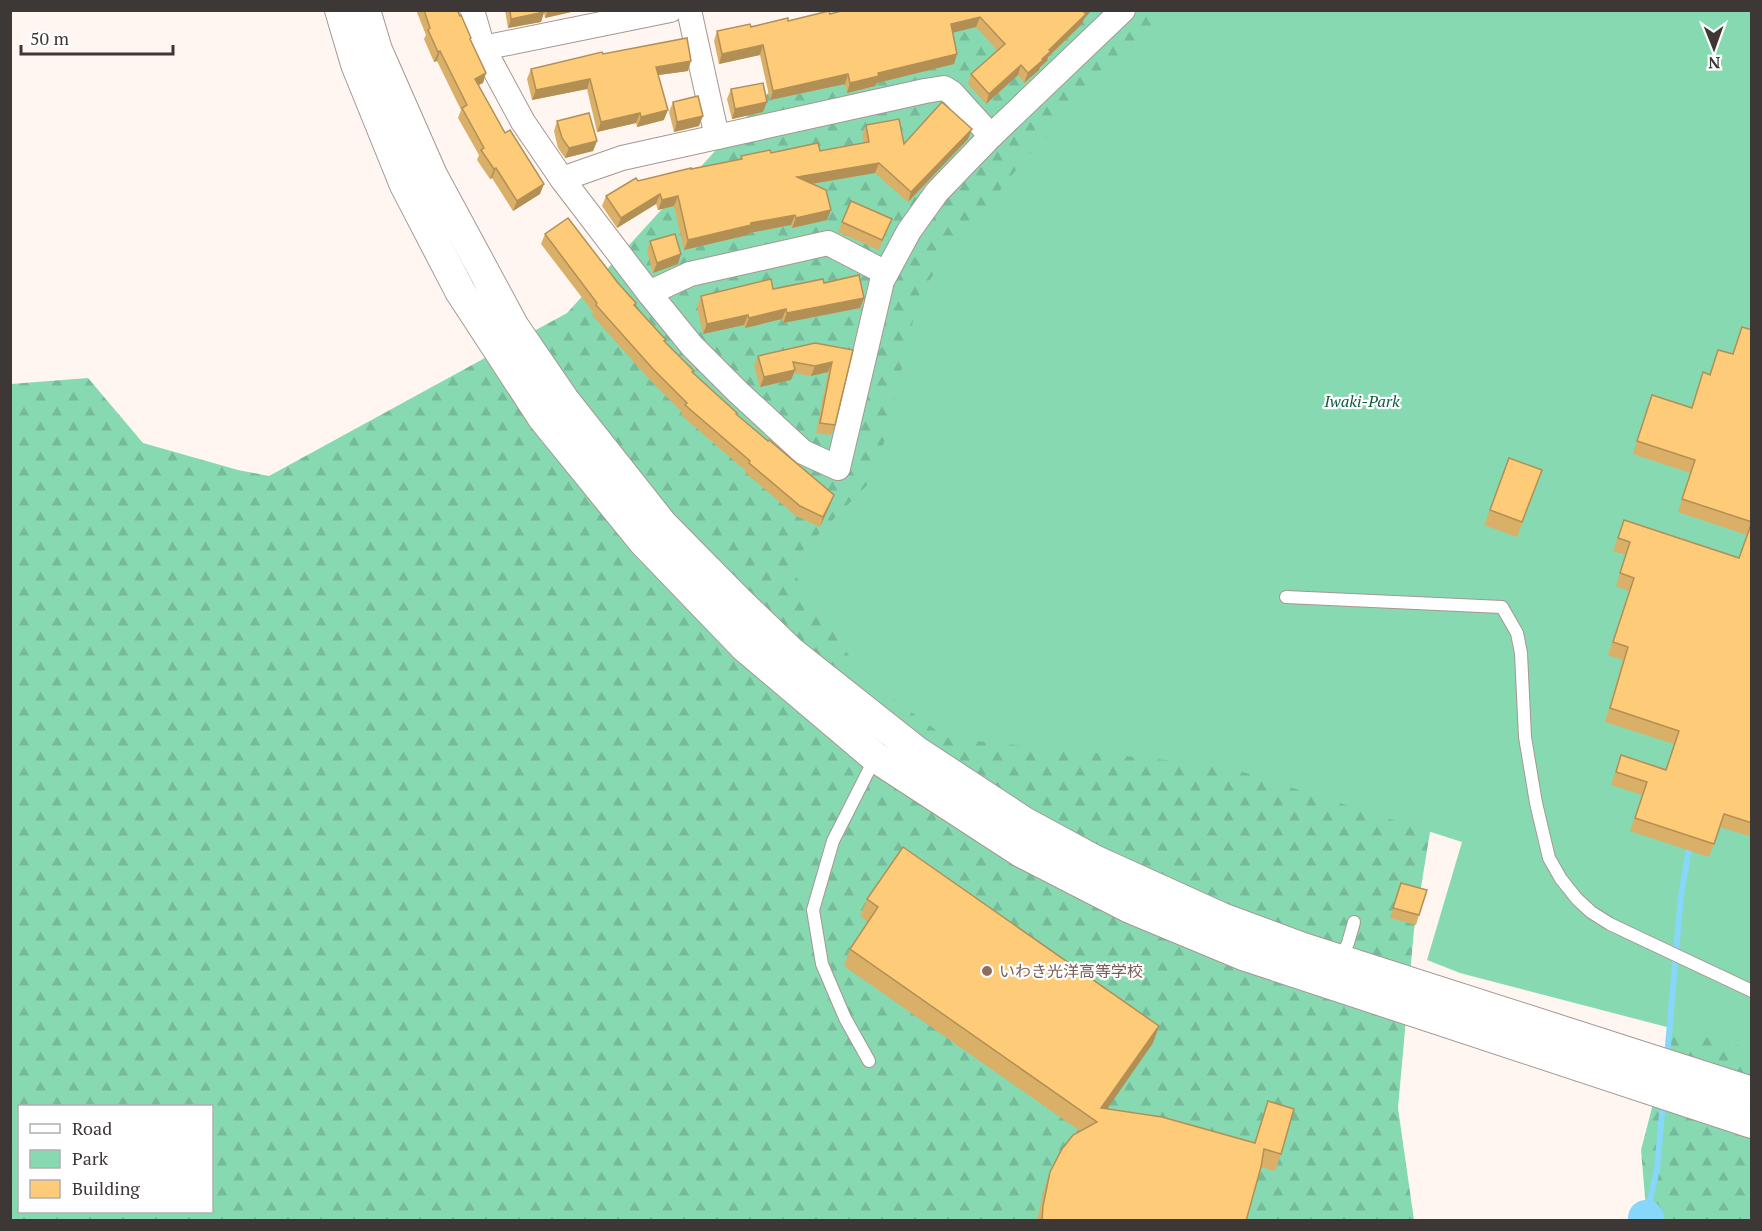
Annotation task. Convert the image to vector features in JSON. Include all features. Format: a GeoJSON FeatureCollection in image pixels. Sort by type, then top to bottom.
{"type":"FeatureCollection","features":[{"type":"Feature","properties":{"kind":"street"},"geometry":{"type":"LineString","coordinates":[[340,10],[356,64],[405,185],[460,291],[543,418],[642,541],[745,647],[875,757],[1021,852],[1130,908],[1222,947],[1752,1123]]}},
{"type":"Feature","properties":{"kind":"street"},"geometry":{"type":"LineString","coordinates":[[365,10],[377,50],[432,175],[514,327],[564,400],[662,524],[724,587],[791,652],[892,733],[1024,822],[1094,860],[1222,918],[1303,948],[1752,1092]]}},
{"type":"Feature","properties":{"kind":"street"},"geometry":{"type":"LineString","coordinates":[[472,10],[483,48],[523,122],[562,179],[649,293],[692,346],[738,392],[803,452],[838,468],[882,281],[909,231],[937,192],[991,136],[1123,10]]}},
{"type":"Feature","properties":{"kind":"street"},"geometry":{"type":"LineString","coordinates":[[483,48],[670,10]]}},
{"type":"Feature","properties":{"kind":"street"},"geometry":{"type":"LineString","coordinates":[[689,10],[717,137]]}},
{"type":"Feature","properties":{"kind":"street"},"geometry":{"type":"LineString","coordinates":[[562,179],[622,158],[944,88],[952,93],[991,136]]}},
{"type":"Feature","properties":{"kind":"street"},"geometry":{"type":"LineString","coordinates":[[649,293],[690,274],[828,243],[886,273]]}},
{"type":"Feature","properties":{"kind":"street"},"geometry":{"type":"LineString","coordinates":[[875,757],[892,733]]}},
{"type":"Feature","properties":{"kind":"lane"},"geometry":{"type":"LineString","coordinates":[[1286,597],[1502,607],[1517,633],[1521,653],[1525,737],[1536,803],[1549,858],[1561,879],[1591,912],[1610,924],[1752,991]]}},
{"type":"Feature","properties":{"kind":"lane"},"geometry":{"type":"LineString","coordinates":[[869,1060],[845,1018],[822,964],[813,910],[832,841],[875,757]]}},
{"type":"Feature","properties":{"kind":"lane"},"geometry":{"type":"LineString","coordinates":[[1340,960],[1354,922]]}},
{"type":"Feature","properties":{"kind":"green space"},"geometry":{"type":"Polygon","coordinates":[[[956,11],[1751,11],[1440,771],[1414,930],[1398,1108],[1414,1220],[11,1220],[11,384],[88,378],[143,443],[238,470],[269,476],[567,313],[770,91],[956,11]]]}},
{"type":"Feature","properties":{"kind":"green space","name":"Iwaki-Park"},"geometry":{"type":"Polygon","coordinates":[[[1183,11],[1751,11],[1751,1049],[1460,973],[1427,960],[1462,842],[1224,766],[947,738],[864,678],[788,565],[876,476],[920,292],[1027,156],[1183,11]]]}},
{"type":"Feature","properties":{"kind":"green space"},"geometry":{"type":"Polygon","coordinates":[[[1751,856],[1751,1220],[1647,1220],[1641,1150],[1675,1019],[1751,856]]]}},
{"type":"Feature","properties":{"kind":"building"},"geometry":{"type":"Polygon","coordinates":[[[424,10],[457,10],[461,15],[486,73],[475,79],[505,133],[510,130],[544,184],[517,201],[496,168],[494,169],[481,150],[484,148],[462,108],[467,105],[428,30],[430,28],[424,10]]]}},
{"type":"Feature","properties":{"kind":"building"},"geometry":{"type":"Polygon","coordinates":[[[510,10],[544,10],[544,12],[511,19],[510,10]]]}},
{"type":"Feature","properties":{"kind":"building"},"geometry":{"type":"Polygon","coordinates":[[[845,10],[1086,10],[1084,12],[1086,14],[1028,73],[1021,65],[989,94],[971,74],[1005,44],[980,17],[951,24],[957,54],[878,73],[879,76],[850,83],[848,74],[773,91],[763,45],[722,54],[717,31],[845,10]]]}},
{"type":"Feature","properties":{"kind":"building"},"geometry":{"type":"Polygon","coordinates":[[[687,38],[691,61],[656,67],[668,110],[641,117],[640,113],[601,122],[590,79],[536,90],[531,69],[602,52],[603,54],[687,38]]]}},
{"type":"Feature","properties":{"kind":"building"},"geometry":{"type":"Polygon","coordinates":[[[763,83],[767,102],[735,109],[731,89],[763,83]]]}},
{"type":"Feature","properties":{"kind":"building"},"geometry":{"type":"Polygon","coordinates":[[[698,96],[703,116],[677,122],[673,102],[698,96]]]}},
{"type":"Feature","properties":{"kind":"building"},"geometry":{"type":"Polygon","coordinates":[[[942,102],[972,129],[911,192],[879,163],[797,177],[826,190],[831,210],[796,218],[795,215],[751,223],[751,225],[688,240],[678,196],[662,200],[660,194],[621,218],[606,196],[636,178],[638,181],[742,159],[741,156],[770,150],[771,153],[818,143],[820,151],[869,142],[866,125],[899,119],[904,144],[942,102]]]}},
{"type":"Feature","properties":{"kind":"building"},"geometry":{"type":"Polygon","coordinates":[[[589,113],[597,141],[569,148],[562,138],[557,121],[589,113]]]}},
{"type":"Feature","properties":{"kind":"building"},"geometry":{"type":"Polygon","coordinates":[[[851,201],[892,219],[882,240],[842,222],[851,201]]]}},
{"type":"Feature","properties":{"kind":"building"},"geometry":{"type":"Polygon","coordinates":[[[568,218],[636,303],[634,305],[666,340],[664,341],[694,371],[692,372],[736,414],[834,495],[823,517],[800,506],[685,405],[687,403],[596,305],[597,303],[545,234],[568,218]]]}},
{"type":"Feature","properties":{"kind":"building"},"geometry":{"type":"Polygon","coordinates":[[[675,234],[681,254],[657,263],[650,241],[675,234]]]}},
{"type":"Feature","properties":{"kind":"building"},"geometry":{"type":"Polygon","coordinates":[[[859,275],[864,298],[787,313],[786,309],[749,318],[748,315],[707,324],[701,296],[771,279],[773,289],[823,279],[824,283],[859,275]]]}},
{"type":"Feature","properties":{"kind":"building"},"geometry":{"type":"Polygon","coordinates":[[[1742,327],[1752,330],[1752,522],[1682,499],[1695,460],[1637,441],[1652,395],[1692,408],[1703,372],[1710,375],[1718,350],[1733,354],[1742,327]]]}},
{"type":"Feature","properties":{"kind":"building"},"geometry":{"type":"Polygon","coordinates":[[[815,343],[853,350],[835,425],[820,423],[832,362],[815,366],[793,362],[795,370],[764,377],[758,356],[815,343]]]}},
{"type":"Feature","properties":{"kind":"building"},"geometry":{"type":"Polygon","coordinates":[[[1509,458],[1542,470],[1522,522],[1490,510],[1509,458]]]}},
{"type":"Feature","properties":{"kind":"building"},"geometry":{"type":"Polygon","coordinates":[[[1624,520],[1739,558],[1752,522],[1752,823],[1724,814],[1714,844],[1635,818],[1647,782],[1616,772],[1621,755],[1666,770],[1679,731],[1610,708],[1628,647],[1613,642],[1634,578],[1620,573],[1630,542],[1618,538],[1624,520]]]}},
{"type":"Feature","properties":{"kind":"building"},"geometry":{"type":"Polygon","coordinates":[[[903,847],[1159,1026],[1101,1108],[1162,1117],[1255,1143],[1268,1101],[1294,1109],[1281,1154],[1264,1149],[1246,1221],[1042,1221],[1050,1172],[1062,1149],[1073,1135],[1097,1122],[850,949],[878,907],[867,899],[903,847]]]}},
{"type":"Feature","properties":{"kind":"building"},"geometry":{"type":"Polygon","coordinates":[[[1401,883],[1427,890],[1419,915],[1393,908],[1401,883]]]}},
{"type":"Feature","properties":{"kind":"waterway"},"geometry":{"type":"LineString","coordinates":[[1667,1057],[1681,895],[1690,843]]}},
{"type":"Feature","properties":{"kind":"waterway"},"geometry":{"type":"LineString","coordinates":[[1646,1218],[1657,1169],[1663,1103]]}},
{"type":"Feature","properties":{"kind":"place","name":"いわき光洋高等学校"},"geometry":{"type":"Point","coordinates":[987,971]}}]}
